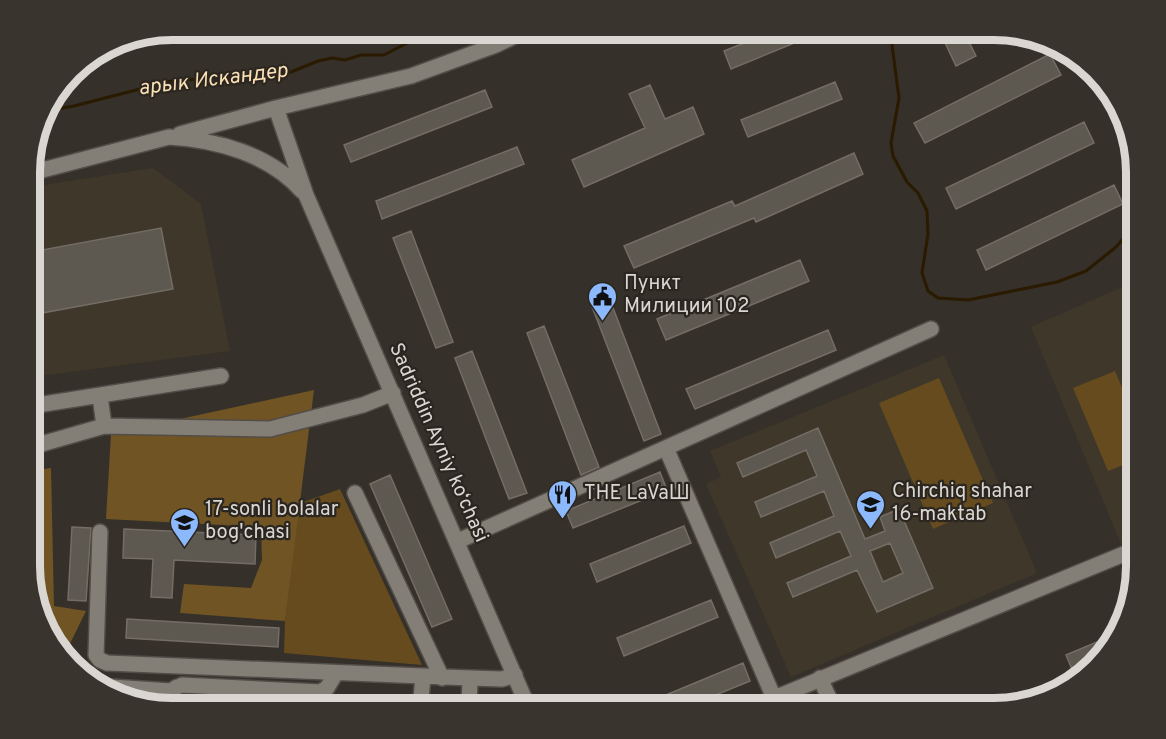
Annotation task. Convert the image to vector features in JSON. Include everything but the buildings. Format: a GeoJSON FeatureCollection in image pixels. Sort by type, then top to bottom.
{"type":"FeatureCollection","features":[{"type":"Feature","properties":{"kind":"street"},"geometry":{"type":"LineString","coordinates":[[40,171],[276,108],[411,76],[506,40]]}},
{"type":"Feature","properties":{"kind":"street","name":"Sadriddin Ayniy ko‘chasi"},"geometry":{"type":"LineString","coordinates":[[276,108],[306,195],[524,698]]}},
{"type":"Feature","properties":{"kind":"street"},"geometry":{"type":"LineString","coordinates":[[169,137],[209,142],[246,153],[279,171],[306,195]]}},
{"type":"Feature","properties":{"kind":"street"},"geometry":{"type":"LineString","coordinates":[[458,541],[931,330]]}},
{"type":"Feature","properties":{"kind":"street"},"geometry":{"type":"LineString","coordinates":[[40,405],[221,376]]}},
{"type":"Feature","properties":{"kind":"street"},"geometry":{"type":"LineString","coordinates":[[40,444],[104,426],[270,429],[363,405],[393,393]]}},
{"type":"Feature","properties":{"kind":"street"},"geometry":{"type":"LineString","coordinates":[[100,396],[104,426]]}},
{"type":"Feature","properties":{"kind":"street"},"geometry":{"type":"LineString","coordinates":[[666,448],[774,698],[1125,553]]}},
{"type":"Feature","properties":{"kind":"street"},"geometry":{"type":"LineString","coordinates":[[355,493],[442,678]]}},
{"type":"Feature","properties":{"kind":"street"},"geometry":{"type":"LineString","coordinates":[[100,532],[96,655],[107,663],[442,678],[502,679],[515,675]]}},
{"type":"Feature","properties":{"kind":"street"},"geometry":{"type":"LineString","coordinates":[[170,698],[183,666]]}},
{"type":"Feature","properties":{"kind":"street"},"geometry":{"type":"LineString","coordinates":[[119,687],[320,692],[327,688],[336,673]]}},
{"type":"Feature","properties":{"kind":"street"},"geometry":{"type":"LineString","coordinates":[[421,698],[423,677]]}},
{"type":"Feature","properties":{"kind":"street"},"geometry":{"type":"LineString","coordinates":[[469,698],[470,678]]}},
{"type":"Feature","properties":{"kind":"street"},"geometry":{"type":"LineString","coordinates":[[820,678],[829,698]]}},
{"type":"Feature","properties":{"kind":"shaded area"},"geometry":{"type":"Polygon","coordinates":[[[153,168],[201,204],[230,351],[40,376],[40,186],[153,168]]]}},
{"type":"Feature","properties":{"kind":"shaded area"},"geometry":{"type":"Polygon","coordinates":[[[1125,286],[1125,543],[1121,544],[1031,327],[1125,286]]]}},
{"type":"Feature","properties":{"kind":"shaded area","name":"Chirchiq shahar 16-maktab"},"geometry":{"type":"Polygon","coordinates":[[[944,355],[1037,573],[791,677],[706,484],[721,477],[710,451],[944,355]]]}},
{"type":"Feature","properties":{"kind":"shaded area"},"geometry":{"type":"Polygon","coordinates":[[[1115,371],[1125,395],[1125,464],[1108,471],[1073,388],[1115,371]]]}},
{"type":"Feature","properties":{"kind":"shaded area"},"geometry":{"type":"Polygon","coordinates":[[[939,378],[993,503],[933,529],[879,403],[939,378]]]}},
{"type":"Feature","properties":{"kind":"shaded area"},"geometry":{"type":"Polygon","coordinates":[[[314,390],[285,621],[180,613],[184,584],[251,588],[262,560],[261,527],[106,519],[111,434],[314,390]]]}},
{"type":"Feature","properties":{"kind":"shaded area"},"geometry":{"type":"Polygon","coordinates":[[[51,468],[54,606],[86,611],[68,647],[54,625],[43,593],[40,567],[40,470],[51,468]]]}},
{"type":"Feature","properties":{"kind":"shaded area"},"geometry":{"type":"Polygon","coordinates":[[[340,489],[422,665],[284,653],[285,621],[298,504],[340,489]]]}},
{"type":"Feature","properties":{"kind":"waterway","name":"арык Искандер"},"geometry":{"type":"LineString","coordinates":[[57,109],[171,81],[291,72],[332,58],[345,60],[361,55],[384,55],[416,40]]}},
{"type":"Feature","properties":{"kind":"waterway","name":"арык Искандер"},"geometry":{"type":"LineString","coordinates":[[891,40],[899,98],[891,143],[893,156],[907,182],[918,193],[927,211],[928,234],[922,273],[928,291],[938,298],[968,300],[1057,282],[1086,271],[1116,247],[1125,237]]}},
{"type":"Feature","properties":{"kind":"place","name":"Пункт Милиции 102"},"geometry":{"type":"Point","coordinates":[603,322]}},
{"type":"Feature","properties":{"kind":"place","name":"THE LaVaШ"},"geometry":{"type":"Point","coordinates":[563,520]}},
{"type":"Feature","properties":{"kind":"place","name":"Chirchiq shahar 16-maktab"},"geometry":{"type":"Point","coordinates":[871,530]}},
{"type":"Feature","properties":{"kind":"place","name":"17-sonli bolalar bog'chasi"},"geometry":{"type":"Point","coordinates":[184,548]}}]}
